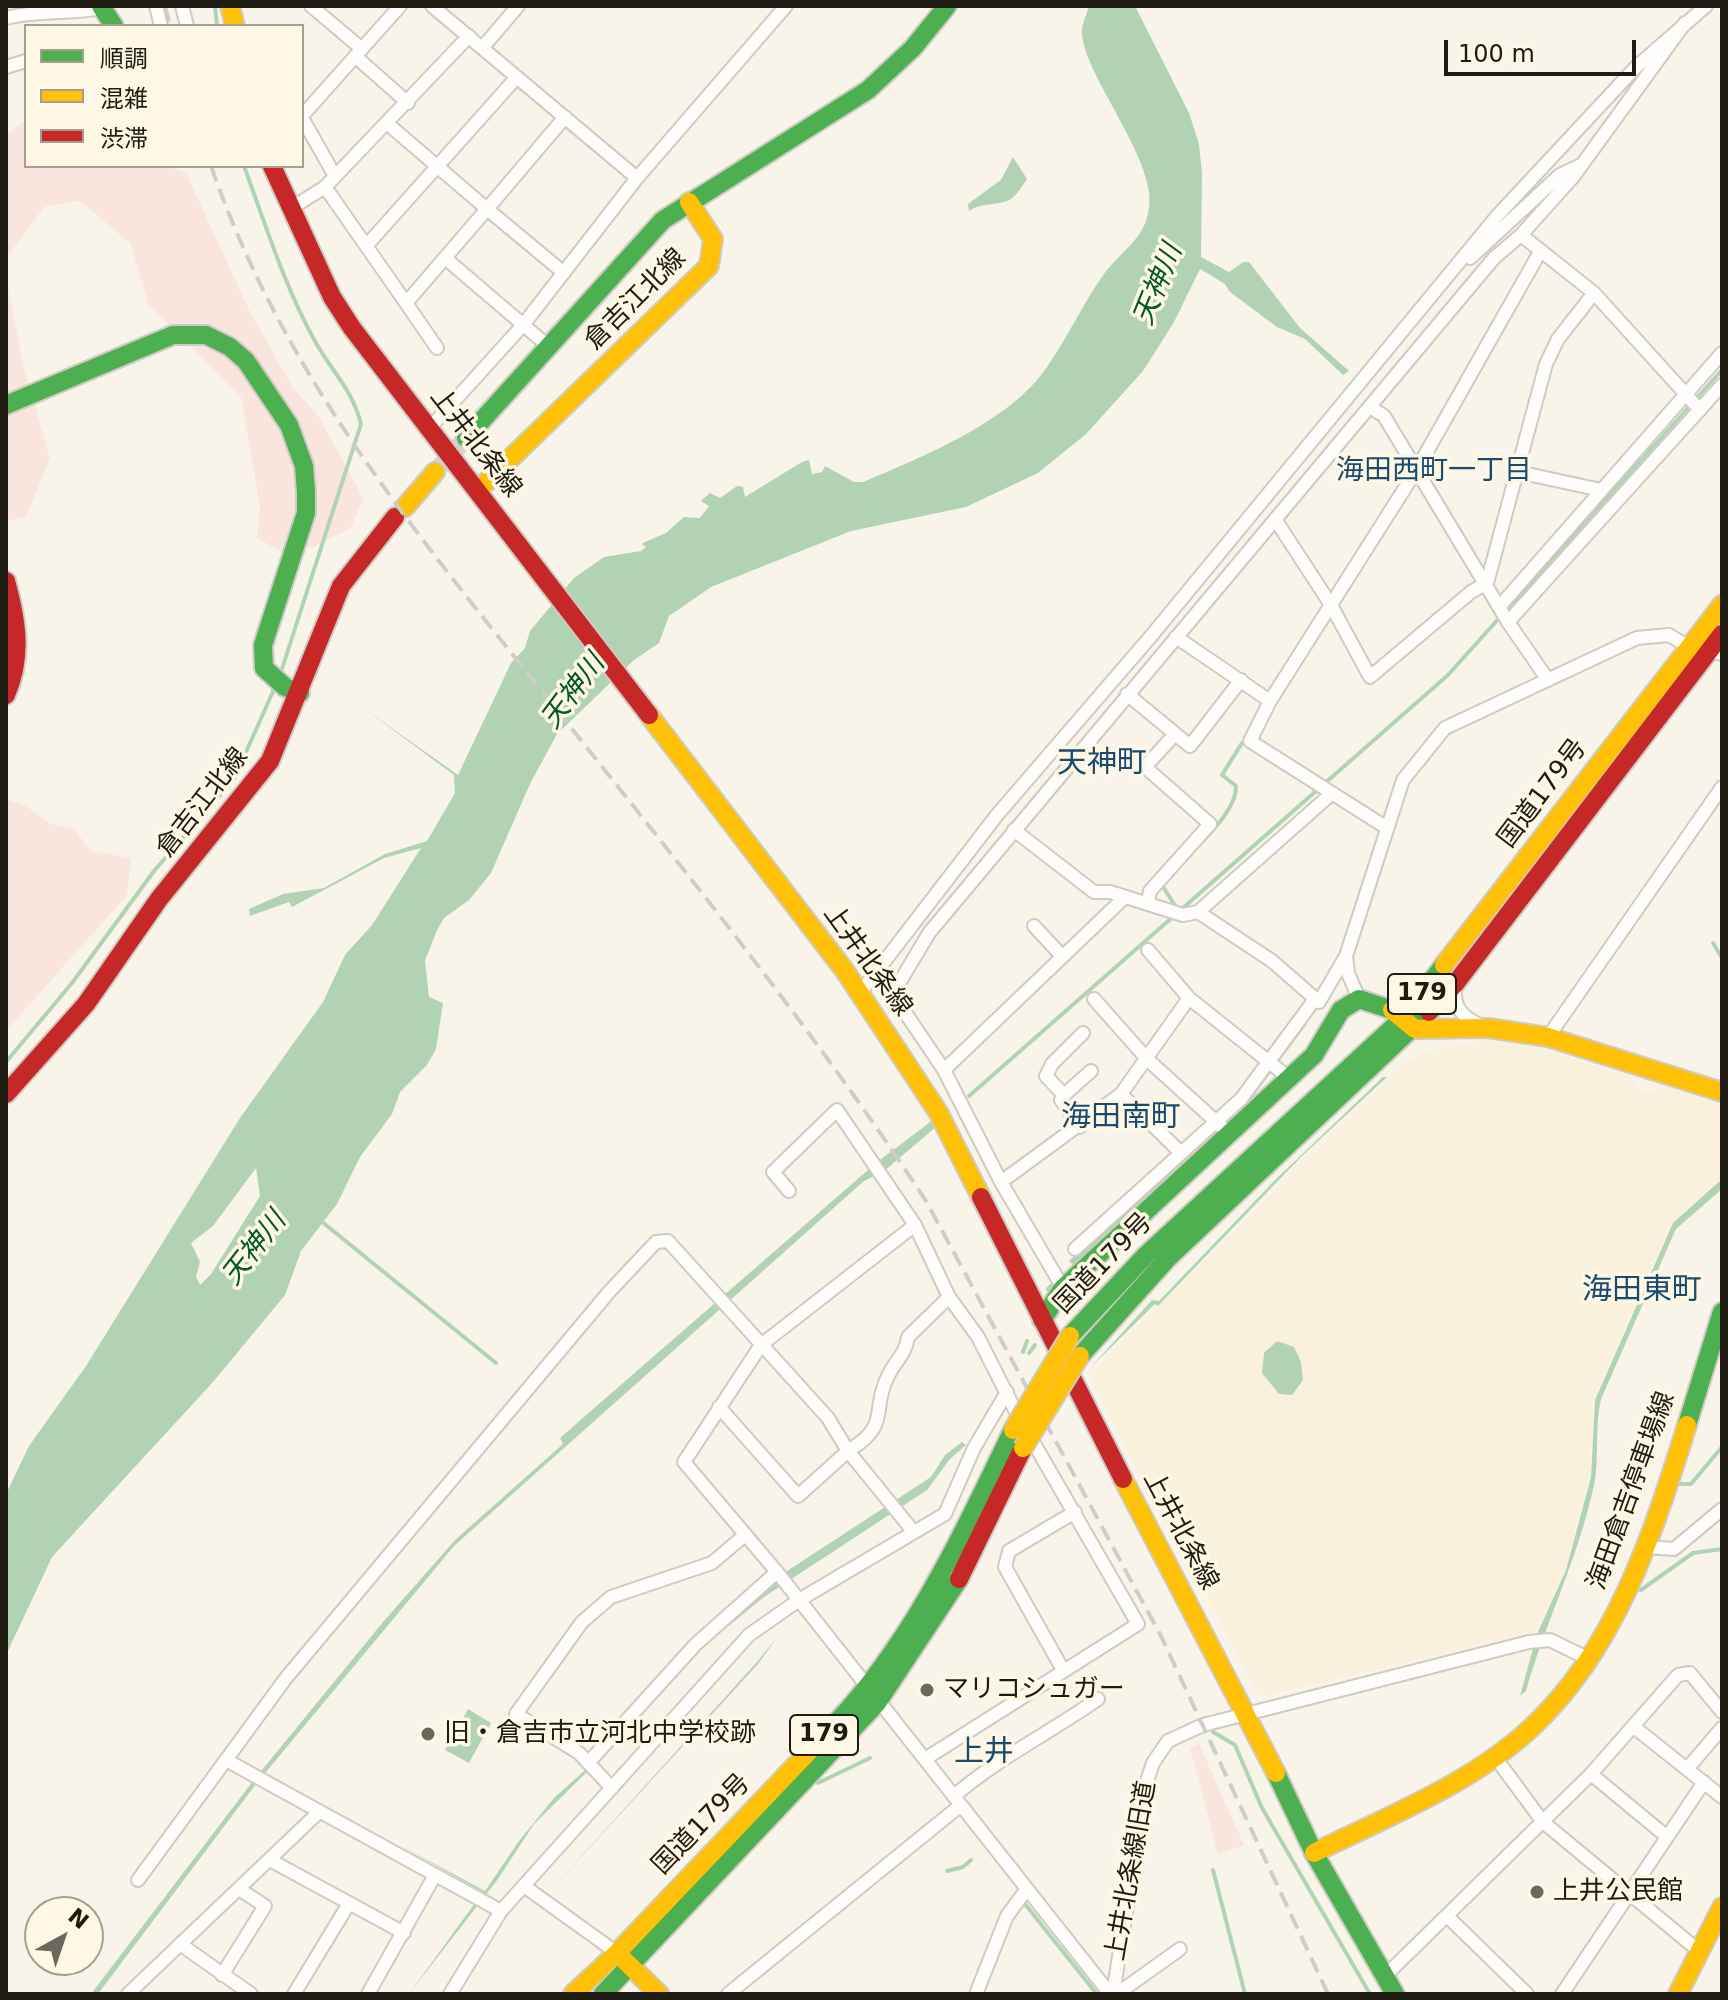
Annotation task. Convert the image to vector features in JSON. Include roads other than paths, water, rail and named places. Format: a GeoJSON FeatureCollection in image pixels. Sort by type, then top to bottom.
{"type":"FeatureCollection","features":[{"type":"Feature","properties":{"kind":"main road","name":"倉吉江北線"},"geometry":{"type":"LineString","coordinates":[[466,438],[663,220],[868,90],[913,48],[947,6]]}},
{"type":"Feature","properties":{"kind":"main road"},"geometry":{"type":"LineString","coordinates":[[102,7],[113,24]]}},
{"type":"Feature","properties":{"kind":"main road","name":"上井北条線"},"geometry":{"type":"LineString","coordinates":[[273,168],[290,209],[352,328],[845,971],[938,1112],[1042,1320],[1246,1711],[1314,1853]]}},
{"type":"Feature","properties":{"kind":"main road","name":"倉吉江北線"},"geometry":{"type":"LineString","coordinates":[[483,496],[709,266],[714,254],[715,236],[689,202]]}},
{"type":"Feature","properties":{"kind":"main road"},"geometry":{"type":"LineString","coordinates":[[6,405],[173,335],[206,335],[230,347],[246,361],[289,425],[304,466],[306,513],[263,645],[264,668],[285,687],[300,693]]}},
{"type":"Feature","properties":{"kind":"main road","name":"倉吉江北線"},"geometry":{"type":"LineString","coordinates":[[6,1094],[86,1004],[159,899],[247,794],[270,761],[341,586],[435,472]]}},
{"type":"Feature","properties":{"kind":"main road"},"geometry":{"type":"LineString","coordinates":[[6,581],[20,634],[13,683],[6,695]]}},
{"type":"Feature","properties":{"kind":"main road","name":"国道179号"},"geometry":{"type":"LineString","coordinates":[[573,1994],[624,1959],[877,1703],[952,1594],[1023,1448],[1080,1356],[1115,1312],[1159,1266],[1409,1024],[1722,605]]}},
{"type":"Feature","properties":{"kind":"main road","name":"国道179号"},"geometry":{"type":"LineString","coordinates":[[603,1994],[624,1959],[867,1686],[938,1583],[1013,1430],[1070,1336],[1147,1254],[1455,984],[1716,652],[1722,634]]}},
{"type":"Feature","properties":{"kind":"main road"},"geometry":{"type":"LineString","coordinates":[[1042,1320],[1063,1288],[1223,1128],[1314,1055],[1341,1010],[1359,999],[1387,1006],[1409,1024],[1488,1028],[1548,1037],[1722,1092]]}},
{"type":"Feature","properties":{"kind":"main road","name":"海田倉吉停車場線"},"geometry":{"type":"LineString","coordinates":[[1314,1853],[1495,1757],[1558,1702],[1591,1660],[1645,1547],[1722,1312]]}},
{"type":"Feature","properties":{"kind":"main road"},"geometry":{"type":"LineString","coordinates":[[1314,1853],[1395,1994]]}},
{"type":"Feature","properties":{"kind":"main road"},"geometry":{"type":"LineString","coordinates":[[1678,1994],[1722,1907]]}},
{"type":"Feature","properties":{"kind":"main road"},"geometry":{"type":"LineString","coordinates":[[624,1959],[659,1994]]}},
{"type":"Feature","properties":{"kind":"street"},"geometry":{"type":"LineString","coordinates":[[311,6],[408,103]]}},
{"type":"Feature","properties":{"kind":"street"},"geometry":{"type":"LineString","coordinates":[[304,115],[400,6]]}},
{"type":"Feature","properties":{"kind":"street"},"geometry":{"type":"LineString","coordinates":[[432,6],[637,178]]}},
{"type":"Feature","properties":{"kind":"street"},"geometry":{"type":"LineString","coordinates":[[483,47],[518,6]]}},
{"type":"Feature","properties":{"kind":"street"},"geometry":{"type":"LineString","coordinates":[[429,429],[523,325],[637,178],[786,6]]}},
{"type":"Feature","properties":{"kind":"street"},"geometry":{"type":"LineString","coordinates":[[860,993],[997,815],[1152,635],[1449,273],[1636,67],[1706,6]]}},
{"type":"Feature","properties":{"kind":"street"},"geometry":{"type":"LineString","coordinates":[[6,18],[29,12],[71,14],[102,7]]}},
{"type":"Feature","properties":{"kind":"street"},"geometry":{"type":"LineString","coordinates":[[1063,1288],[1001,1182],[944,1070],[898,1002],[898,985],[929,933],[1127,694],[1494,258],[1521,235],[1581,165],[1685,23]]}},
{"type":"Feature","properties":{"kind":"street"},"geometry":{"type":"LineString","coordinates":[[290,209],[325,187],[389,125],[469,36]]}},
{"type":"Feature","properties":{"kind":"street"},"geometry":{"type":"LineString","coordinates":[[367,245],[517,77]]}},
{"type":"Feature","properties":{"kind":"street"},"geometry":{"type":"LineString","coordinates":[[406,303],[565,117]]}},
{"type":"Feature","properties":{"kind":"street"},"geometry":{"type":"LineString","coordinates":[[304,121],[335,176]]}},
{"type":"Feature","properties":{"kind":"street"},"geometry":{"type":"LineString","coordinates":[[389,125],[564,273]]}},
{"type":"Feature","properties":{"kind":"street"},"geometry":{"type":"LineString","coordinates":[[1449,273],[1455,273],[1560,175],[1581,165]]}},
{"type":"Feature","properties":{"kind":"street"},"geometry":{"type":"LineString","coordinates":[[325,187],[437,348]]}},
{"type":"Feature","properties":{"kind":"street"},"geometry":{"type":"LineString","coordinates":[[1521,235],[1594,293],[1700,410]]}},
{"type":"Feature","properties":{"kind":"street"},"geometry":{"type":"LineString","coordinates":[[1387,828],[1330,795],[1250,741],[1270,701],[1417,469],[1540,252]]}},
{"type":"Feature","properties":{"kind":"street"},"geometry":{"type":"LineString","coordinates":[[445,258],[548,346]]}},
{"type":"Feature","properties":{"kind":"street"},"geometry":{"type":"LineString","coordinates":[[1275,519],[1331,605],[1370,677],[1471,592],[1487,583],[1546,364],[1558,339],[1594,293]]}},
{"type":"Feature","properties":{"kind":"street"},"geometry":{"type":"LineString","coordinates":[[1500,606],[1722,353]]}},
{"type":"Feature","properties":{"kind":"street"},"geometry":{"type":"LineString","coordinates":[[1508,622],[1722,385]]}},
{"type":"Feature","properties":{"kind":"street"},"geometry":{"type":"LineString","coordinates":[[1370,407],[1384,416],[1508,622],[1548,680]]}},
{"type":"Feature","properties":{"kind":"street"},"geometry":{"type":"LineString","coordinates":[[1518,472],[1601,490]]}},
{"type":"Feature","properties":{"kind":"street"},"geometry":{"type":"LineString","coordinates":[[1198,912],[1272,961],[1319,1002],[1346,956],[1403,780],[1445,728],[1637,638],[1669,635],[1689,647],[1716,652]]}},
{"type":"Feature","properties":{"kind":"street"},"geometry":{"type":"LineString","coordinates":[[1176,637],[1270,701]]}},
{"type":"Feature","properties":{"kind":"street"},"geometry":{"type":"LineString","coordinates":[[1127,694],[1190,746],[1241,680]]}},
{"type":"Feature","properties":{"kind":"street"},"geometry":{"type":"LineString","coordinates":[[1148,902],[1150,891],[1210,824],[1145,767],[1175,734]]}},
{"type":"Feature","properties":{"kind":"street"},"geometry":{"type":"LineString","coordinates":[[1548,1037],[1722,787]]}},
{"type":"Feature","properties":{"kind":"street"},"geometry":{"type":"LineString","coordinates":[[1014,830],[1094,892],[1110,892],[1183,915],[1198,912],[1330,795]]}},
{"type":"Feature","properties":{"kind":"street"},"geometry":{"type":"LineString","coordinates":[[944,1070],[1125,897]]}},
{"type":"Feature","properties":{"kind":"street"},"geometry":{"type":"LineString","coordinates":[[1034,926],[1061,955]]}},
{"type":"Feature","properties":{"kind":"street"},"geometry":{"type":"LineString","coordinates":[[1148,950],[1189,998],[1289,1078]]}},
{"type":"Feature","properties":{"kind":"street"},"geometry":{"type":"LineString","coordinates":[[1346,956],[1348,973],[1359,999]]}},
{"type":"Feature","properties":{"kind":"street"},"geometry":{"type":"LineString","coordinates":[[1455,984],[1455,1003],[1460,1012],[1488,1028]]}},
{"type":"Feature","properties":{"kind":"street"},"geometry":{"type":"LineString","coordinates":[[1001,1182],[1121,1094],[1189,998]]}},
{"type":"Feature","properties":{"kind":"street"},"geometry":{"type":"LineString","coordinates":[[1094,999],[1148,1060],[1223,1128]]}},
{"type":"Feature","properties":{"kind":"street"},"geometry":{"type":"LineString","coordinates":[[1075,1249],[1181,1153],[1223,1128],[1267,1061],[1315,999]]}},
{"type":"Feature","properties":{"kind":"street"},"geometry":{"type":"LineString","coordinates":[[1064,1095],[1046,1076],[1052,1064],[1083,1033]]}},
{"type":"Feature","properties":{"kind":"street"},"geometry":{"type":"LineString","coordinates":[[1080,1127],[1061,1100],[1091,1071]]}},
{"type":"Feature","properties":{"kind":"street"},"geometry":{"type":"LineString","coordinates":[[1121,1094],[1181,1153]]}},
{"type":"Feature","properties":{"kind":"street"},"geometry":{"type":"LineString","coordinates":[[789,1191],[773,1172],[837,1110],[915,1225],[949,1297],[978,1337],[1138,1624],[925,1759]]}},
{"type":"Feature","properties":{"kind":"street"},"geometry":{"type":"LineString","coordinates":[[915,1225],[761,1345],[684,1462],[777,1572],[877,1703],[1113,1994],[1180,1949]]}},
{"type":"Feature","properties":{"kind":"street"},"geometry":{"type":"LineString","coordinates":[[138,1880],[286,1678],[656,1242],[668,1241],[828,1418],[848,1451],[913,1531]]}},
{"type":"Feature","properties":{"kind":"street"},"geometry":{"type":"LineString","coordinates":[[719,1407],[798,1496],[878,1425],[887,1377],[906,1348],[908,1337],[949,1297]]}},
{"type":"Feature","properties":{"kind":"street"},"geometry":{"type":"LineString","coordinates":[[450,1994],[501,1911],[749,1635],[799,1600],[945,1514],[974,1448],[1007,1392]]}},
{"type":"Feature","properties":{"kind":"street"},"geometry":{"type":"LineString","coordinates":[[1645,1547],[1674,1549],[1722,1509]]}},
{"type":"Feature","properties":{"kind":"street"},"geometry":{"type":"LineString","coordinates":[[1063,1670],[1005,1567],[1009,1551],[1075,1512]]}},
{"type":"Feature","properties":{"kind":"street"},"geometry":{"type":"LineString","coordinates":[[612,1788],[588,1763],[516,1714],[582,1622],[611,1597],[712,1563],[745,1535]]}},
{"type":"Feature","properties":{"kind":"street"},"geometry":{"type":"LineString","coordinates":[[588,1763],[696,1644],[777,1572]]}},
{"type":"Feature","properties":{"kind":"street","name":"上井北条線旧道"},"geometry":{"type":"LineString","coordinates":[[1113,1994],[1147,1781],[1153,1763],[1168,1741],[1246,1711],[1529,1642],[1550,1640],[1591,1660]]}},
{"type":"Feature","properties":{"kind":"street"},"geometry":{"type":"LineString","coordinates":[[1384,1977],[1591,1774],[1678,1675],[1690,1673],[1722,1712]]}},
{"type":"Feature","properties":{"kind":"street"},"geometry":{"type":"LineString","coordinates":[[728,1994],[958,1800],[981,1772],[1040,1739],[1098,1699]]}},
{"type":"Feature","properties":{"kind":"street"},"geometry":{"type":"LineString","coordinates":[[1634,1727],[1722,1797]]}},
{"type":"Feature","properties":{"kind":"street"},"geometry":{"type":"LineString","coordinates":[[1687,1769],[1722,1728]]}},
{"type":"Feature","properties":{"kind":"street"},"geometry":{"type":"LineString","coordinates":[[1495,1757],[1543,1822],[1699,1951]]}},
{"type":"Feature","properties":{"kind":"street"},"geometry":{"type":"LineString","coordinates":[[226,1760],[501,1911]]}},
{"type":"Feature","properties":{"kind":"street"},"geometry":{"type":"LineString","coordinates":[[1591,1774],[1666,1836]]}},
{"type":"Feature","properties":{"kind":"street"},"geometry":{"type":"LineString","coordinates":[[1562,1994],[1704,1782]]}},
{"type":"Feature","properties":{"kind":"street"},"geometry":{"type":"LineString","coordinates":[[128,1994],[319,1812]]}},
{"type":"Feature","properties":{"kind":"street"},"geometry":{"type":"LineString","coordinates":[[270,1860],[404,1933]]}},
{"type":"Feature","properties":{"kind":"street"},"geometry":{"type":"LineString","coordinates":[[368,1994],[435,1875]]}},
{"type":"Feature","properties":{"kind":"street"},"geometry":{"type":"LineString","coordinates":[[524,1886],[624,1959]]}},
{"type":"Feature","properties":{"kind":"street"},"geometry":{"type":"LineString","coordinates":[[222,1975],[265,1906],[239,1889]]}},
{"type":"Feature","properties":{"kind":"street"},"geometry":{"type":"LineString","coordinates":[[976,1994],[1007,1916],[1026,1890]]}},
{"type":"Feature","properties":{"kind":"street"},"geometry":{"type":"LineString","coordinates":[[294,1994],[348,1905]]}},
{"type":"Feature","properties":{"kind":"street"},"geometry":{"type":"LineString","coordinates":[[1447,1916],[1527,1994]]}},
{"type":"Feature","properties":{"kind":"street"},"geometry":{"type":"LineString","coordinates":[[180,1944],[251,1994]]}},
{"type":"Feature","properties":{"kind":"water","name":"天神川"},"geometry":{"type":"Polygon","coordinates":[[[1089,6],[1135,6],[1189,113],[1199,144],[1202,173],[1201,257],[1229,272],[1243,262],[1249,262],[1300,328],[1349,371],[1343,375],[1305,339],[1277,327],[1230,292],[1225,284],[1200,269],[1174,322],[1143,371],[1086,434],[1038,473],[966,507],[851,531],[711,587],[669,616],[659,643],[634,660],[557,734],[530,784],[491,873],[469,900],[444,918],[437,930],[425,961],[429,997],[443,1003],[436,1049],[427,1065],[400,1092],[392,1114],[360,1157],[337,1204],[301,1251],[285,1295],[213,1382],[52,1557],[6,1655],[6,1494],[29,1446],[86,1366],[240,1118],[323,1002],[345,955],[372,925],[421,848],[384,858],[292,907],[289,902],[250,916],[249,909],[283,894],[324,888],[385,854],[427,841],[455,793],[454,775],[366,710],[458,775],[511,663],[525,648],[530,631],[574,578],[604,557],[641,551],[646,547],[642,544],[666,533],[684,517],[700,518],[709,506],[701,501],[710,493],[720,498],[737,486],[743,487],[745,497],[802,462],[809,460],[812,474],[822,472],[825,466],[854,482],[863,482],[963,436],[1011,405],[1031,387],[1055,356],[1104,274],[1142,229],[1149,207],[1149,192],[1136,151],[1090,63],[1084,44],[1082,29],[1089,6]],[[256,1168],[213,1226],[191,1243],[200,1262],[196,1277],[200,1285],[211,1274],[260,1196],[256,1168]]]}},
{"type":"Feature","properties":{"kind":"water"},"geometry":{"type":"Polygon","coordinates":[[[1013,157],[1027,179],[1017,194],[1004,202],[969,211],[968,204],[1001,180],[1013,157]]]}},
{"type":"Feature","properties":{"kind":"water"},"geometry":{"type":"Polygon","coordinates":[[[1303,1021],[1307,1024],[1246,1106],[1074,1266],[1069,1261],[1168,1171],[1303,1021]]]}},
{"type":"Feature","properties":{"kind":"water"},"geometry":{"type":"Polygon","coordinates":[[[1383,1077],[1387,1077],[1301,1157],[1158,1306],[1155,1304],[1091,1367],[1152,1300],[1159,1301],[1273,1182],[1383,1077]]]}},
{"type":"Feature","properties":{"kind":"water"},"geometry":{"type":"Polygon","coordinates":[[[933,1120],[937,1126],[883,1172],[864,1181],[454,1546],[256,1784],[98,1994],[91,1994],[253,1781],[383,1622],[456,1539],[563,1444],[560,1438],[876,1163],[933,1120]]]}},
{"type":"Feature","properties":{"kind":"water"},"geometry":{"type":"Polygon","coordinates":[[[1722,1179],[1722,1189],[1676,1229],[1601,1399],[1596,1474],[1588,1511],[1526,1691],[1520,1696],[1537,1634],[1566,1570],[1591,1477],[1595,1400],[1673,1223],[1722,1179]]]}},
{"type":"Feature","properties":{"kind":"water"},"geometry":{"type":"Polygon","coordinates":[[[1277,1341],[1294,1347],[1301,1362],[1303,1380],[1292,1395],[1279,1394],[1262,1373],[1264,1353],[1277,1341]]]}},
{"type":"Feature","properties":{"kind":"water"},"geometry":{"type":"Polygon","coordinates":[[[962,1442],[966,1445],[950,1459],[927,1490],[764,1597],[699,1650],[595,1764],[534,1824],[498,1879],[409,1994],[483,1892],[398,1844],[485,1891],[519,1841],[554,1798],[585,1770],[698,1647],[784,1573],[931,1477],[945,1455],[962,1442]]]}},
{"type":"Feature","properties":{"kind":"water"},"geometry":{"type":"Polygon","coordinates":[[[778,1636],[758,1664],[549,1892],[757,1662],[778,1636]]]}},
{"type":"Feature","properties":{"kind":"water"},"geometry":{"type":"Polygon","coordinates":[[[468,1709],[491,1723],[469,1763],[445,1750],[468,1709]]]}},
{"type":"Feature","properties":{"kind":"waterway"},"geometry":{"type":"LineString","coordinates":[[215,6],[217,24]]}},
{"type":"Feature","properties":{"kind":"waterway"},"geometry":{"type":"LineString","coordinates":[[245,168],[295,301],[316,343],[347,391],[361,424],[280,675]]}},
{"type":"Feature","properties":{"kind":"waterway"},"geometry":{"type":"LineString","coordinates":[[969,1096],[1448,675],[1722,370]]}},
{"type":"Feature","properties":{"kind":"waterway"},"geometry":{"type":"LineString","coordinates":[[6,1062],[72,983],[154,871],[234,779],[275,687]]}},
{"type":"Feature","properties":{"kind":"waterway"},"geometry":{"type":"LineString","coordinates":[[1200,844],[1233,802],[1236,786],[1222,775],[1242,743]]}},
{"type":"Feature","properties":{"kind":"waterway"},"geometry":{"type":"LineString","coordinates":[[1162,885],[1174,904]]}},
{"type":"Feature","properties":{"kind":"waterway"},"geometry":{"type":"LineString","coordinates":[[1713,943],[1722,958]]}},
{"type":"Feature","properties":{"kind":"waterway"},"geometry":{"type":"LineString","coordinates":[[321,1221],[496,1363]]}},
{"type":"Feature","properties":{"kind":"waterway"},"geometry":{"type":"LineString","coordinates":[[1048,1289],[1051,1286]]}},
{"type":"Feature","properties":{"kind":"waterway"},"geometry":{"type":"LineString","coordinates":[[1023,1352],[1027,1341]]}},
{"type":"Feature","properties":{"kind":"waterway"},"geometry":{"type":"LineString","coordinates":[[1029,1353],[1035,1345]]}},
{"type":"Feature","properties":{"kind":"waterway"},"geometry":{"type":"LineString","coordinates":[[1675,1484],[1691,1484],[1722,1447]]}},
{"type":"Feature","properties":{"kind":"waterway"},"geometry":{"type":"LineString","coordinates":[[1641,1590],[1693,1553],[1722,1549]]}},
{"type":"Feature","properties":{"kind":"waterway"},"geometry":{"type":"LineString","coordinates":[[1213,1732],[1235,1745],[1262,1808],[1370,1994]]}},
{"type":"Feature","properties":{"kind":"waterway"},"geometry":{"type":"LineString","coordinates":[[818,1783],[870,1758]]}},
{"type":"Feature","properties":{"kind":"waterway"},"geometry":{"type":"LineString","coordinates":[[947,1871],[963,1867],[971,1860]]}},
{"type":"Feature","properties":{"kind":"waterway"},"geometry":{"type":"LineString","coordinates":[[1213,1870],[1245,1994]]}},
{"type":"Feature","properties":{"kind":"waterway"},"geometry":{"type":"LineString","coordinates":[[1025,1904],[1096,1993]]}},
{"type":"Feature","properties":{"kind":"tunnel"},"geometry":{"type":"LineString","coordinates":[[435,472],[466,438]]}},
{"type":"Feature","properties":{"kind":"railway"},"geometry":{"type":"LineString","coordinates":[[165,6],[170,24]]}},
{"type":"Feature","properties":{"kind":"railway"},"geometry":{"type":"LineString","coordinates":[[212,168],[243,247],[280,322],[321,394],[367,463],[466,596],[755,961],[843,1080],[926,1201],[1161,1636],[1328,1994]]}},
{"type":"Feature","properties":{"kind":"place","name":"マリコシュガー"},"geometry":{"type":"Point","coordinates":[927,1690]}},
{"type":"Feature","properties":{"kind":"place","name":"旧・倉吉市立河北中学校跡"},"geometry":{"type":"Point","coordinates":[428,1734]}},
{"type":"Feature","properties":{"kind":"place","name":"上井公民館"},"geometry":{"type":"Point","coordinates":[1537,1892]}},
{"type":"Feature","properties":{"kind":"district","name":"海田西町一丁目"},"geometry":{"type":"Point","coordinates":[1434,472]}},
{"type":"Feature","properties":{"kind":"district","name":"天神町"},"geometry":{"type":"Point","coordinates":[1102,764]}},
{"type":"Feature","properties":{"kind":"district","name":"海田南町"},"geometry":{"type":"Point","coordinates":[1121,1118]}},
{"type":"Feature","properties":{"kind":"district","name":"海田東町"},"geometry":{"type":"Point","coordinates":[1642,1291]}},
{"type":"Feature","properties":{"kind":"district","name":"上井"},"geometry":{"type":"Point","coordinates":[984,1753]}}]}
